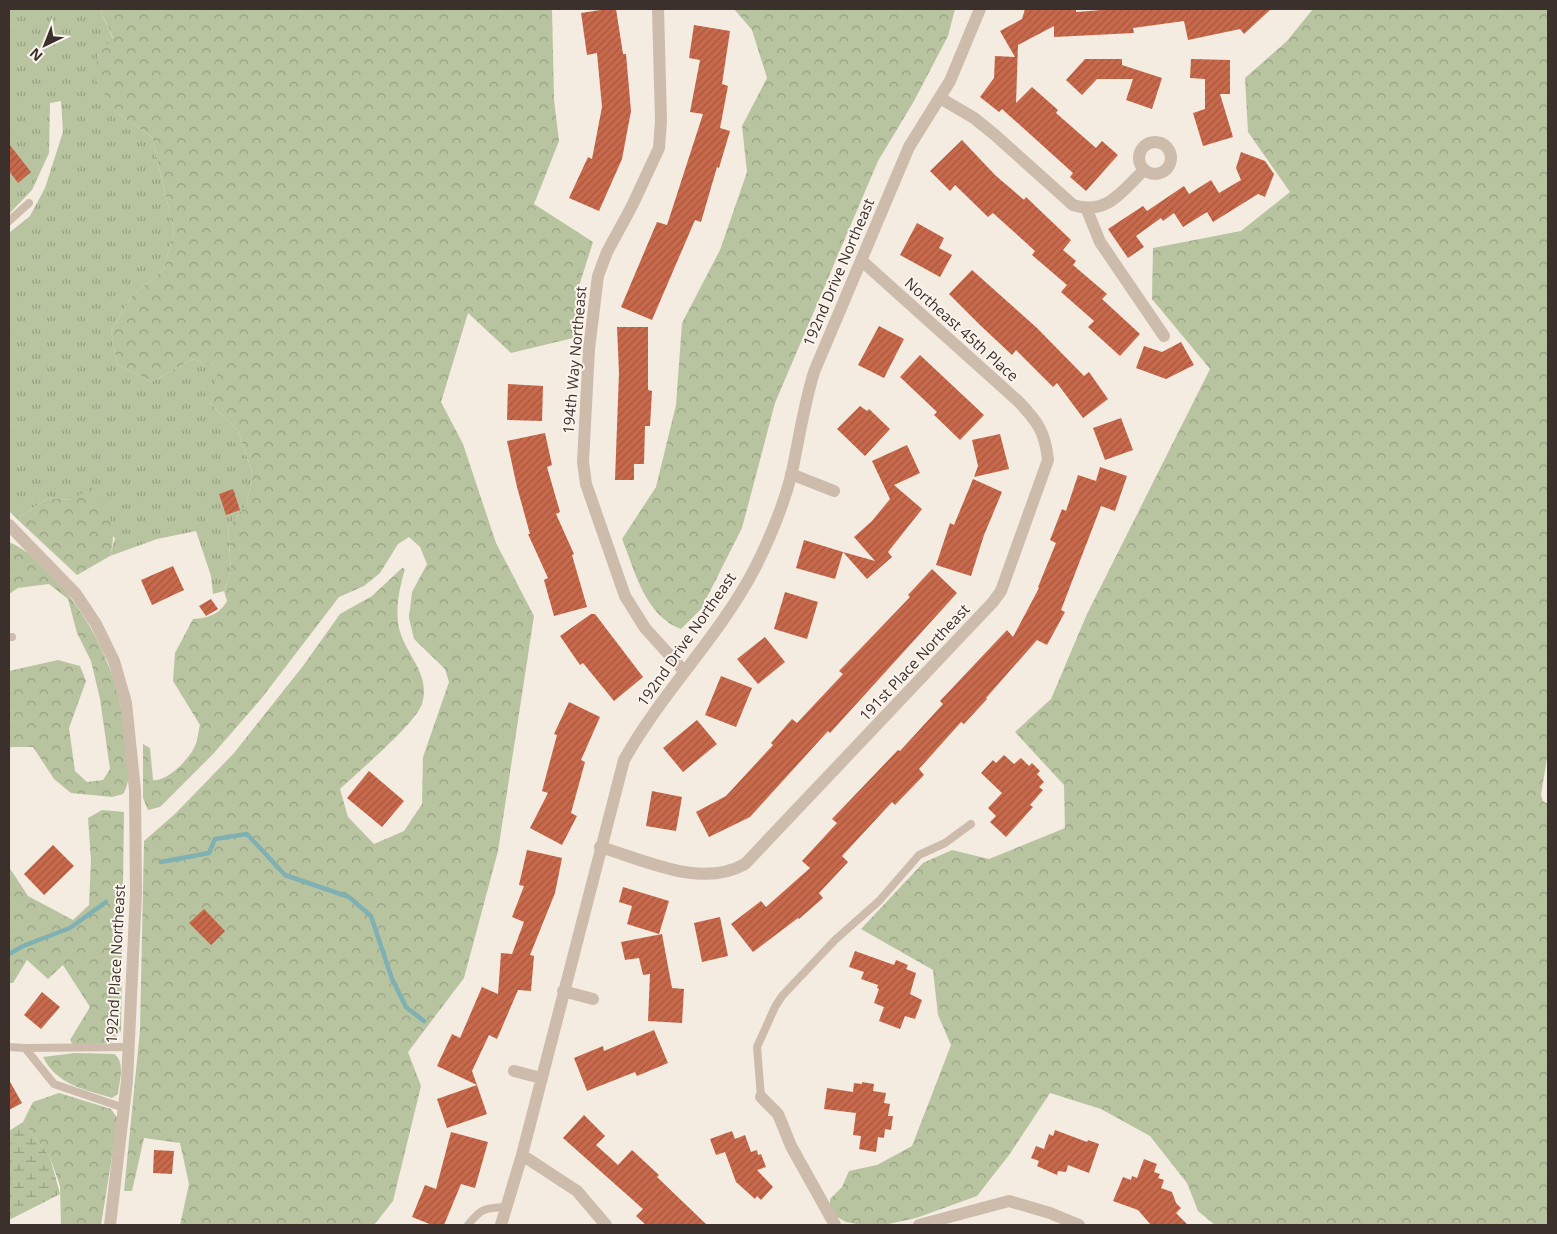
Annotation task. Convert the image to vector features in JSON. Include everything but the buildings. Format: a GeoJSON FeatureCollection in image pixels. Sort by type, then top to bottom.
{"type":"FeatureCollection","features":[{"type":"Feature","properties":{"kind":"street","name":"194th Way Northeast"},"geometry":{"type":"LineString","coordinates":[[658,9],[661,121],[659,148],[640,190],[607,252],[598,276],[589,349],[583,462],[586,484],[625,596],[645,628],[683,670]]}},
{"type":"Feature","properties":{"kind":"street","name":"192nd Drive Northeast"},"geometry":{"type":"LineString","coordinates":[[501,1225],[522,1155],[624,760],[683,670],[729,611],[754,569],[771,534],[791,474],[806,399],[814,372],[909,147],[950,81],[980,9]]}},
{"type":"Feature","properties":{"kind":"street"},"geometry":{"type":"LineString","coordinates":[[940,98],[974,118],[996,135],[1061,196],[1073,205],[1087,210],[1103,207],[1144,170]]}},
{"type":"Feature","properties":{"kind":"street"},"geometry":{"type":"LineString","coordinates":[[1087,210],[1100,242],[1164,336]]}},
{"type":"Feature","properties":{"kind":"street","name":"Northeast 45th Place"},"geometry":{"type":"LineString","coordinates":[[862,261],[1018,401],[1038,422]]}},
{"type":"Feature","properties":{"kind":"street","name":"191st Place Northeast"},"geometry":{"type":"LineString","coordinates":[[600,847],[695,876],[734,871],[746,864],[1001,591],[1048,460],[1046,441],[1038,422]]}},
{"type":"Feature","properties":{"kind":"street"},"geometry":{"type":"LineString","coordinates":[[791,474],[834,491]]}},
{"type":"Feature","properties":{"kind":"street","name":"192nd Place Northeast"},"geometry":{"type":"LineString","coordinates":[[9,525],[76,594],[96,624],[114,661],[126,703],[135,790],[136,894],[127,1047],[127,1081],[110,1225]]}},
{"type":"Feature","properties":{"kind":"street"},"geometry":{"type":"LineString","coordinates":[[563,991],[592,999]]}},
{"type":"Feature","properties":{"kind":"street"},"geometry":{"type":"LineString","coordinates":[[514,1071],[541,1078]]}},
{"type":"Feature","properties":{"kind":"street"},"geometry":{"type":"LineString","coordinates":[[761,1097],[778,1114],[791,1146],[835,1225]]}},
{"type":"Feature","properties":{"kind":"street"},"geometry":{"type":"LineString","coordinates":[[522,1155],[577,1191],[606,1225]]}},
{"type":"Feature","properties":{"kind":"street"},"geometry":{"type":"LineString","coordinates":[[919,1225],[1009,1201],[1050,1213],[1079,1225]]}},
{"type":"Feature","properties":{"kind":"lane"},"geometry":{"type":"LineString","coordinates":[[9,221],[29,203]]}},
{"type":"Feature","properties":{"kind":"lane"},"geometry":{"type":"LineString","coordinates":[[761,1097],[757,1047],[782,996],[835,940],[879,901],[919,855],[945,843],[972,824]]}},
{"type":"Feature","properties":{"kind":"lane"},"geometry":{"type":"LineString","coordinates":[[9,1047],[127,1047]]}},
{"type":"Feature","properties":{"kind":"lane"},"geometry":{"type":"LineString","coordinates":[[25,1048],[54,1084],[124,1108]]}},
{"type":"Feature","properties":{"kind":"lane"},"geometry":{"type":"LineString","coordinates":[[468,1225],[477,1214],[486,1208],[506,1207]]}},
{"type":"Feature","properties":{"kind":"green space"},"geometry":{"type":"Polygon","coordinates":[[[9,9],[100,9],[113,39],[97,56],[119,115],[152,137],[174,231],[164,269],[132,296],[111,331],[117,364],[151,382],[193,359],[220,368],[210,403],[238,431],[253,475],[246,505],[228,527],[231,572],[224,591],[213,594],[211,576],[196,531],[157,539],[110,556],[115,538],[72,500],[48,498],[17,519],[9,511],[9,233],[30,216],[45,188],[63,132],[61,101],[50,103],[49,153],[32,190],[9,214],[9,9]]]}},
{"type":"Feature","properties":{"kind":"green space"},"geometry":{"type":"Polygon","coordinates":[[[100,9],[552,9],[554,100],[559,141],[534,204],[593,242],[579,286],[573,338],[511,353],[468,313],[441,402],[463,444],[496,543],[534,616],[498,851],[464,978],[408,1052],[421,1086],[393,1201],[374,1225],[180,1225],[189,1184],[180,1143],[144,1138],[132,1191],[124,1191],[140,1030],[144,841],[176,813],[234,753],[303,666],[340,614],[372,596],[402,568],[405,569],[399,595],[398,622],[404,643],[420,671],[423,681],[422,704],[417,713],[398,735],[340,789],[348,817],[374,844],[404,831],[422,804],[423,757],[449,682],[445,669],[414,639],[409,618],[412,592],[427,564],[420,547],[409,537],[398,544],[380,573],[364,586],[339,597],[261,699],[214,753],[160,807],[148,810],[143,798],[143,744],[150,748],[153,780],[159,780],[171,774],[187,758],[196,743],[200,725],[173,681],[175,653],[193,619],[204,618],[217,613],[227,601],[224,591],[231,572],[228,527],[246,505],[253,475],[238,431],[210,403],[219,368],[193,359],[151,382],[117,364],[111,331],[132,296],[164,269],[174,231],[152,137],[119,115],[96,81],[97,56],[113,38],[100,9]]]}},
{"type":"Feature","properties":{"kind":"green space"},"geometry":{"type":"Polygon","coordinates":[[[734,9],[955,9],[948,36],[914,101],[878,161],[775,403],[742,528],[701,609],[681,629],[669,623],[658,614],[650,603],[637,578],[622,539],[656,487],[676,405],[682,323],[720,250],[747,172],[742,126],[767,78],[752,30],[734,9]]]}},
{"type":"Feature","properties":{"kind":"green space"},"geometry":{"type":"Polygon","coordinates":[[[1313,9],[1548,9],[1548,752],[1541,795],[1543,801],[1548,804],[1548,1225],[1215,1225],[1198,1211],[1187,1183],[1150,1136],[1101,1109],[1050,1093],[1009,1155],[977,1196],[916,1218],[884,1225],[862,1225],[846,1222],[830,1213],[830,1199],[842,1187],[849,1171],[877,1165],[912,1146],[951,1045],[938,1015],[933,970],[861,929],[923,863],[952,850],[989,859],[1065,828],[1064,785],[1015,732],[1051,699],[1087,614],[1210,369],[1152,299],[1153,248],[1241,231],[1290,192],[1248,132],[1245,78],[1287,41],[1313,9]]]}},
{"type":"Feature","properties":{"kind":"green space"},"geometry":{"type":"Polygon","coordinates":[[[91,487],[103,503],[110,519],[113,537],[112,546],[110,556],[77,575],[17,519],[48,498],[72,500],[91,487]]]}},
{"type":"Feature","properties":{"kind":"green space"},"geometry":{"type":"Polygon","coordinates":[[[9,542],[29,554],[56,580],[71,598],[96,637],[113,678],[124,723],[129,771],[128,783],[123,794],[112,797],[71,793],[54,779],[33,747],[11,747],[9,749],[9,671],[58,660],[80,666],[86,681],[69,728],[75,771],[87,782],[103,780],[110,769],[100,699],[91,661],[77,633],[68,599],[49,584],[18,588],[9,594],[9,542]]]}},
{"type":"Feature","properties":{"kind":"green space"},"geometry":{"type":"Polygon","coordinates":[[[102,810],[124,812],[121,1031],[111,1043],[73,1045],[70,1040],[90,1007],[63,965],[48,979],[27,960],[13,983],[9,983],[9,867],[28,896],[73,920],[89,905],[91,860],[88,818],[102,810]]]}},
{"type":"Feature","properties":{"kind":"green space"},"geometry":{"type":"Polygon","coordinates":[[[75,1053],[114,1054],[118,1058],[121,1067],[118,1094],[112,1098],[72,1085],[56,1074],[43,1057],[75,1053]]]}},
{"type":"Feature","properties":{"kind":"green space"},"geometry":{"type":"Polygon","coordinates":[[[59,1093],[111,1109],[118,1119],[101,1225],[61,1225],[60,1186],[50,1157],[23,1122],[33,1102],[59,1093]]]}},
{"type":"Feature","properties":{"kind":"green space"},"geometry":{"type":"Polygon","coordinates":[[[23,1122],[50,1157],[60,1194],[9,1220],[9,1131],[23,1122]]]}},
{"type":"Feature","properties":{"kind":"waterway"},"geometry":{"type":"LineString","coordinates":[[161,862],[209,853],[215,839],[247,834],[285,875],[349,897],[371,916],[392,979],[406,1007],[424,1021]]}},
{"type":"Feature","properties":{"kind":"waterway"},"geometry":{"type":"LineString","coordinates":[[9,954],[23,946],[70,928],[106,902]]}}]}
